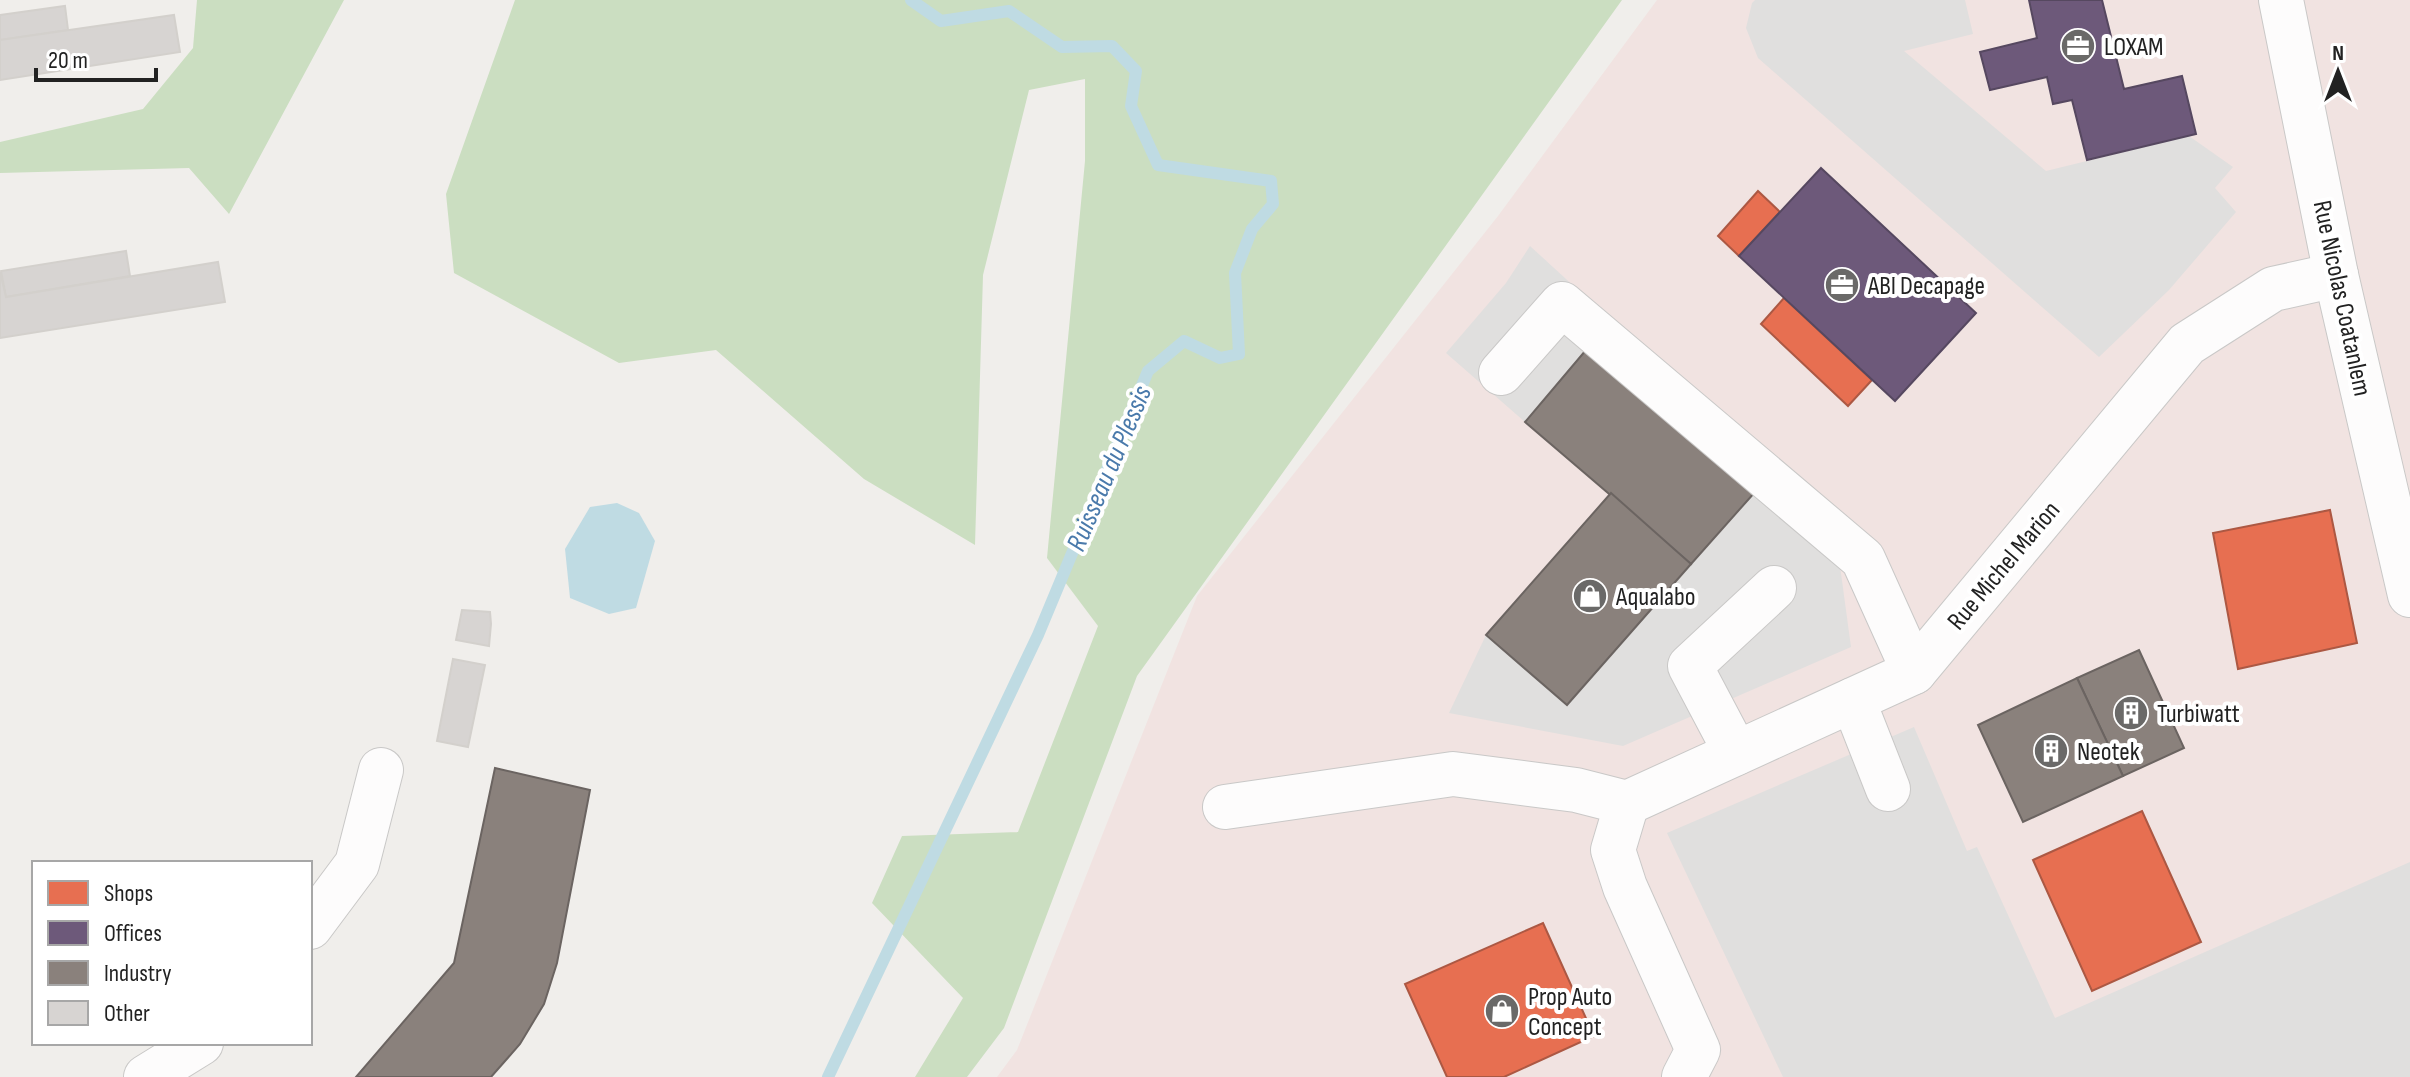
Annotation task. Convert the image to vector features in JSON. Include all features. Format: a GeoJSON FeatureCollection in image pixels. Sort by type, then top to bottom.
{"type":"FeatureCollection","features":[{"type":"Feature","properties":{"kind":"street","name":"Rue Nicolas Coatanlem"},"geometry":{"type":"LineString","coordinates":[[2281,0],[2336,275],[2410,595]]}},
{"type":"Feature","properties":{"kind":"street","name":"Rue Michel Marion"},"geometry":{"type":"LineString","coordinates":[[1627,803],[1914,672],[2187,344],[2273,289],[2336,275]]}},
{"type":"Feature","properties":{"kind":"street"},"geometry":{"type":"LineString","coordinates":[[1501,373],[1562,304],[1863,559],[1914,672]]}},
{"type":"Feature","properties":{"kind":"street"},"geometry":{"type":"LineString","coordinates":[[1736,753],[1690,666],[1774,588]]}},
{"type":"Feature","properties":{"kind":"street"},"geometry":{"type":"LineString","coordinates":[[1853,700],[1888,789]]}},
{"type":"Feature","properties":{"kind":"street"},"geometry":{"type":"LineString","coordinates":[[312,924],[357,864],[381,770]]}},
{"type":"Feature","properties":{"kind":"street"},"geometry":{"type":"LineString","coordinates":[[1225,807],[1453,774],[1576,790],[1627,803],[1613,850],[1625,887],[1698,1050],[1684,1077]]}},
{"type":"Feature","properties":{"kind":"street"},"geometry":{"type":"LineString","coordinates":[[146,1077],[198,1045]]}},
{"type":"Feature","properties":{"kind":"shaded area"},"geometry":{"type":"Polygon","coordinates":[[[1657,0],[2410,0],[2410,1077],[997,1077],[1017,1050],[1197,596],[1498,216],[1657,0]]]}},
{"type":"Feature","properties":{"kind":"shaded area"},"geometry":{"type":"Polygon","coordinates":[[[1755,0],[1965,0],[1973,34],[1904,51],[2046,171],[2189,136],[2233,167],[2215,188],[2236,212],[2169,290],[2099,357],[1758,58],[1746,28],[1755,0]]]}},
{"type":"Feature","properties":{"kind":"shaded area"},"geometry":{"type":"Polygon","coordinates":[[[1530,246],[1613,322],[1525,422],[1446,353],[1506,283],[1530,246]]]}},
{"type":"Feature","properties":{"kind":"shaded area"},"geometry":{"type":"Polygon","coordinates":[[[1755,492],[1840,566],[1851,647],[1623,746],[1449,713],[1486,635],[1568,704],[1755,492]]]}},
{"type":"Feature","properties":{"kind":"shaded area"},"geometry":{"type":"Polygon","coordinates":[[[1914,727],[1967,851],[1977,847],[2055,1018],[2410,862],[2410,1077],[1783,1077],[1667,833],[1914,727]]]}},
{"type":"Feature","properties":{"kind":"green space"},"geometry":{"type":"Polygon","coordinates":[[[197,0],[344,0],[229,214],[189,168],[0,173],[0,142],[143,109],[193,48],[197,0]]]}},
{"type":"Feature","properties":{"kind":"green space"},"geometry":{"type":"Polygon","coordinates":[[[515,0],[1622,0],[1137,676],[1004,1028],[967,1077],[915,1077],[963,998],[872,903],[902,836],[1018,832],[1098,626],[1047,558],[1085,161],[1085,79],[1029,90],[983,275],[975,545],[864,479],[716,350],[619,363],[454,273],[446,194],[515,0]]]}},
{"type":"Feature","properties":{"kind":"water"},"geometry":{"type":"Polygon","coordinates":[[[617,503],[639,513],[655,541],[636,608],[609,614],[570,598],[565,549],[590,507],[617,503]]]}},
{"type":"Feature","properties":{"kind":"building: Shops"},"geometry":{"type":"Polygon","coordinates":[[[1758,191],[1780,212],[1739,256],[1718,236],[1758,191]]]}},
{"type":"Feature","properties":{"kind":"building: Shops"},"geometry":{"type":"Polygon","coordinates":[[[1784,298],[1872,380],[1848,406],[1761,324],[1784,298]]]}},
{"type":"Feature","properties":{"kind":"building: Shops"},"geometry":{"type":"Polygon","coordinates":[[[2330,510],[2357,643],[2238,669],[2213,533],[2330,510]]]}},
{"type":"Feature","properties":{"kind":"building: Shops"},"geometry":{"type":"Polygon","coordinates":[[[2142,811],[2201,942],[2092,991],[2033,860],[2142,811]]]}},
{"type":"Feature","properties":{"kind":"building: Shops"},"geometry":{"type":"Polygon","coordinates":[[[1543,923],[1594,1036],[1504,1077],[1447,1077],[1405,984],[1543,923]]]}},
{"type":"Feature","properties":{"kind":"building: Offices"},"geometry":{"type":"Polygon","coordinates":[[[2029,0],[2102,0],[2124,89],[2182,76],[2196,134],[2087,160],[2072,100],[2053,104],[2047,77],[1990,90],[1980,52],[2037,38],[2029,0]]]}},
{"type":"Feature","properties":{"kind":"building: Offices"},"geometry":{"type":"Polygon","coordinates":[[[1821,168],[1976,313],[1895,401],[1739,256],[1821,168]]]}},
{"type":"Feature","properties":{"kind":"building: Industry"},"geometry":{"type":"Polygon","coordinates":[[[1586,350],[1755,492],[1691,564],[1525,422],[1586,350]]]}},
{"type":"Feature","properties":{"kind":"building: Industry"},"geometry":{"type":"Polygon","coordinates":[[[1611,493],[1691,564],[1567,705],[1486,635],[1611,493]]]}},
{"type":"Feature","properties":{"kind":"building: Industry","name":"Turbiwatt"},"geometry":{"type":"Polygon","coordinates":[[[2139,650],[2184,748],[2123,776],[2077,678],[2139,650]]]}},
{"type":"Feature","properties":{"kind":"building: Industry","name":"Neotek"},"geometry":{"type":"Polygon","coordinates":[[[2077,678],[2123,776],[2023,822],[1978,725],[2077,678]]]}},
{"type":"Feature","properties":{"kind":"building: Industry"},"geometry":{"type":"Polygon","coordinates":[[[495,768],[590,790],[557,963],[544,1004],[520,1044],[491,1077],[356,1077],[454,963],[495,768]]]}},
{"type":"Feature","properties":{"kind":"building: Other"},"geometry":{"type":"Polygon","coordinates":[[[65,6],[68,30],[0,40],[0,15],[65,6]]]}},
{"type":"Feature","properties":{"kind":"building: Other"},"geometry":{"type":"Polygon","coordinates":[[[174,15],[180,52],[0,80],[0,40],[174,15]]]}},
{"type":"Feature","properties":{"kind":"building: Other"},"geometry":{"type":"Polygon","coordinates":[[[126,251],[130,276],[6,297],[1,271],[126,251]]]}},
{"type":"Feature","properties":{"kind":"building: Other"},"geometry":{"type":"Polygon","coordinates":[[[218,262],[225,302],[0,338],[0,272],[6,297],[218,262]]]}},
{"type":"Feature","properties":{"kind":"building: Other"},"geometry":{"type":"Polygon","coordinates":[[[462,610],[490,612],[489,646],[456,640],[462,610]]]}},
{"type":"Feature","properties":{"kind":"building: Other"},"geometry":{"type":"Polygon","coordinates":[[[453,659],[485,665],[468,747],[437,741],[453,659]]]}},
{"type":"Feature","properties":{"kind":"waterway","name":"Ruisseau du Plessis"},"geometry":{"type":"LineString","coordinates":[[828,1077],[1038,635],[1148,371],[1184,341],[1220,358],[1239,354],[1235,273],[1252,229],[1273,204],[1271,181],[1158,165],[1131,106],[1136,71],[1112,46],[1062,47],[1009,11],[941,21],[911,0]]}},
{"type":"Feature","properties":{"kind":"place","name":"LOXAM"},"geometry":{"type":"Point","coordinates":[2078,46]}},
{"type":"Feature","properties":{"kind":"place","name":"ABI Decapage"},"geometry":{"type":"Point","coordinates":[1842,285]}},
{"type":"Feature","properties":{"kind":"place","name":"Aqualabo"},"geometry":{"type":"Point","coordinates":[1590,596]}},
{"type":"Feature","properties":{"kind":"place","name":"Turbiwatt"},"geometry":{"type":"Point","coordinates":[2131,713]}},
{"type":"Feature","properties":{"kind":"place","name":"Neotek"},"geometry":{"type":"Point","coordinates":[2051,751]}},
{"type":"Feature","properties":{"kind":"place","name":"Prop Auto Concept"},"geometry":{"type":"Point","coordinates":[1502,1011]}}]}
